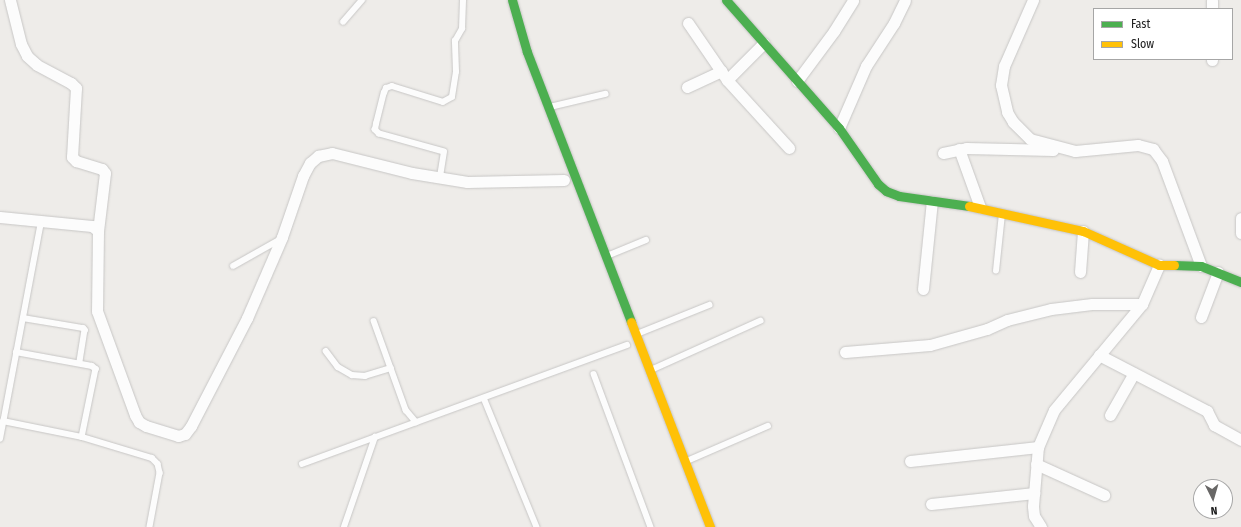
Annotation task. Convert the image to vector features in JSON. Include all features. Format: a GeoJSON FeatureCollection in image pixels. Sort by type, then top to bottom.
{"type":"FeatureCollection","features":[{"type":"Feature","properties":{"kind":"street"},"geometry":{"type":"LineString","coordinates":[[10,0],[21,44],[27,56],[37,65],[71,83],[76,88],[72,157],[76,161],[102,169],[105,174],[98,231],[97,311],[135,415],[139,422],[146,426],[178,436],[185,434],[191,426],[246,318],[282,237],[303,176],[310,163],[318,156],[332,153],[467,182],[564,180]]}},
{"type":"Feature","properties":{"kind":"street"},"geometry":{"type":"LineString","coordinates":[[512,0],[527,52],[710,527]]}},
{"type":"Feature","properties":{"kind":"street"},"geometry":{"type":"LineString","coordinates":[[726,0],[839,128],[878,184],[886,191],[899,196],[980,207],[1083,231],[1159,265],[1202,266],[1241,282]]}},
{"type":"Feature","properties":{"kind":"street"},"geometry":{"type":"LineString","coordinates":[[797,81],[834,31],[853,0]]}},
{"type":"Feature","properties":{"kind":"street"},"geometry":{"type":"LineString","coordinates":[[839,128],[866,66],[894,23],[905,0]]}},
{"type":"Feature","properties":{"kind":"street"},"geometry":{"type":"LineString","coordinates":[[1033,0],[1004,66],[1001,85],[1007,112],[1019,131],[1030,139],[1075,151]]}},
{"type":"Feature","properties":{"kind":"street"},"geometry":{"type":"LineString","coordinates":[[688,23],[724,75],[789,148]]}},
{"type":"Feature","properties":{"kind":"street"},"geometry":{"type":"LineString","coordinates":[[687,87],[724,75],[764,43]]}},
{"type":"Feature","properties":{"kind":"street"},"geometry":{"type":"LineString","coordinates":[[943,154],[959,149],[1075,151],[1138,145],[1153,149],[1158,153],[1202,266]]}},
{"type":"Feature","properties":{"kind":"street"},"geometry":{"type":"LineString","coordinates":[[959,149],[980,207]]}},
{"type":"Feature","properties":{"kind":"street"},"geometry":{"type":"LineString","coordinates":[[923,288],[932,201]]}},
{"type":"Feature","properties":{"kind":"street"},"geometry":{"type":"LineString","coordinates":[[0,217],[92,226],[98,231]]}},
{"type":"Feature","properties":{"kind":"street"},"geometry":{"type":"LineString","coordinates":[[1241,218],[1241,233]]}},
{"type":"Feature","properties":{"kind":"street"},"geometry":{"type":"LineString","coordinates":[[1080,272],[1083,231]]}},
{"type":"Feature","properties":{"kind":"street"},"geometry":{"type":"LineString","coordinates":[[1041,527],[1033,512],[1036,464],[1038,447],[1054,410],[1142,304],[1159,265]]}},
{"type":"Feature","properties":{"kind":"street"},"geometry":{"type":"LineString","coordinates":[[1201,317],[1218,272]]}},
{"type":"Feature","properties":{"kind":"street"},"geometry":{"type":"LineString","coordinates":[[845,352],[930,345],[987,329],[1007,320],[1051,309],[1092,304],[1142,304]]}},
{"type":"Feature","properties":{"kind":"street"},"geometry":{"type":"LineString","coordinates":[[1098,356],[1207,411],[1214,425],[1241,440]]}},
{"type":"Feature","properties":{"kind":"street"},"geometry":{"type":"LineString","coordinates":[[1110,414],[1134,374]]}},
{"type":"Feature","properties":{"kind":"street"},"geometry":{"type":"LineString","coordinates":[[910,461],[1038,447]]}},
{"type":"Feature","properties":{"kind":"street"},"geometry":{"type":"LineString","coordinates":[[1036,464],[1104,495]]}},
{"type":"Feature","properties":{"kind":"street"},"geometry":{"type":"LineString","coordinates":[[931,504],[1034,493]]}},
{"type":"Feature","properties":{"kind":"lane"},"geometry":{"type":"LineString","coordinates":[[342,22],[362,0]]}},
{"type":"Feature","properties":{"kind":"lane"},"geometry":{"type":"LineString","coordinates":[[440,177],[444,152],[379,134],[375,130],[386,88],[392,86],[443,102],[452,97],[456,72],[455,41],[462,29],[464,0]]}},
{"type":"Feature","properties":{"kind":"lane"},"geometry":{"type":"LineString","coordinates":[[548,107],[605,94]]}},
{"type":"Feature","properties":{"kind":"lane"},"geometry":{"type":"LineString","coordinates":[[996,271],[1002,212]]}},
{"type":"Feature","properties":{"kind":"lane"},"geometry":{"type":"LineString","coordinates":[[0,439],[41,222]]}},
{"type":"Feature","properties":{"kind":"lane"},"geometry":{"type":"LineString","coordinates":[[233,266],[282,237]]}},
{"type":"Feature","properties":{"kind":"lane"},"geometry":{"type":"LineString","coordinates":[[606,257],[646,240]]}},
{"type":"Feature","properties":{"kind":"lane"},"geometry":{"type":"LineString","coordinates":[[636,334],[709,305]]}},
{"type":"Feature","properties":{"kind":"lane"},"geometry":{"type":"LineString","coordinates":[[23,318],[83,328],[85,330],[80,363]]}},
{"type":"Feature","properties":{"kind":"lane"},"geometry":{"type":"LineString","coordinates":[[374,321],[406,410],[416,422]]}},
{"type":"Feature","properties":{"kind":"lane"},"geometry":{"type":"LineString","coordinates":[[650,371],[760,321]]}},
{"type":"Feature","properties":{"kind":"lane"},"geometry":{"type":"LineString","coordinates":[[302,464],[628,345]]}},
{"type":"Feature","properties":{"kind":"lane"},"geometry":{"type":"LineString","coordinates":[[326,351],[338,366],[352,375],[365,376],[391,368]]}},
{"type":"Feature","properties":{"kind":"lane"},"geometry":{"type":"LineString","coordinates":[[16,352],[80,363],[92,366],[96,369],[82,437]]}},
{"type":"Feature","properties":{"kind":"lane"},"geometry":{"type":"LineString","coordinates":[[594,374],[651,527]]}},
{"type":"Feature","properties":{"kind":"lane"},"geometry":{"type":"LineString","coordinates":[[484,398],[537,527]]}},
{"type":"Feature","properties":{"kind":"lane"},"geometry":{"type":"LineString","coordinates":[[3,421],[82,437],[152,458],[158,464],[159,484],[150,527]]}},
{"type":"Feature","properties":{"kind":"lane"},"geometry":{"type":"LineString","coordinates":[[685,462],[768,426]]}},
{"type":"Feature","properties":{"kind":"lane"},"geometry":{"type":"LineString","coordinates":[[344,527],[375,437]]}},
{"type":"Feature","properties":{"kind":"traffic: fast"},"geometry":{"type":"LineString","coordinates":[[512,0],[527,52],[631,322]]}},
{"type":"Feature","properties":{"kind":"traffic: fast"},"geometry":{"type":"LineString","coordinates":[[726,0],[839,128],[878,184],[886,191],[899,196],[969,206]]}},
{"type":"Feature","properties":{"kind":"traffic: fast"},"geometry":{"type":"LineString","coordinates":[[1174,265],[1201,266],[1241,282]]}},
{"type":"Feature","properties":{"kind":"traffic: slow"},"geometry":{"type":"LineString","coordinates":[[969,206],[1083,231],[1159,265],[1174,265]]}},
{"type":"Feature","properties":{"kind":"traffic: slow"},"geometry":{"type":"LineString","coordinates":[[631,322],[710,527]]}}]}
